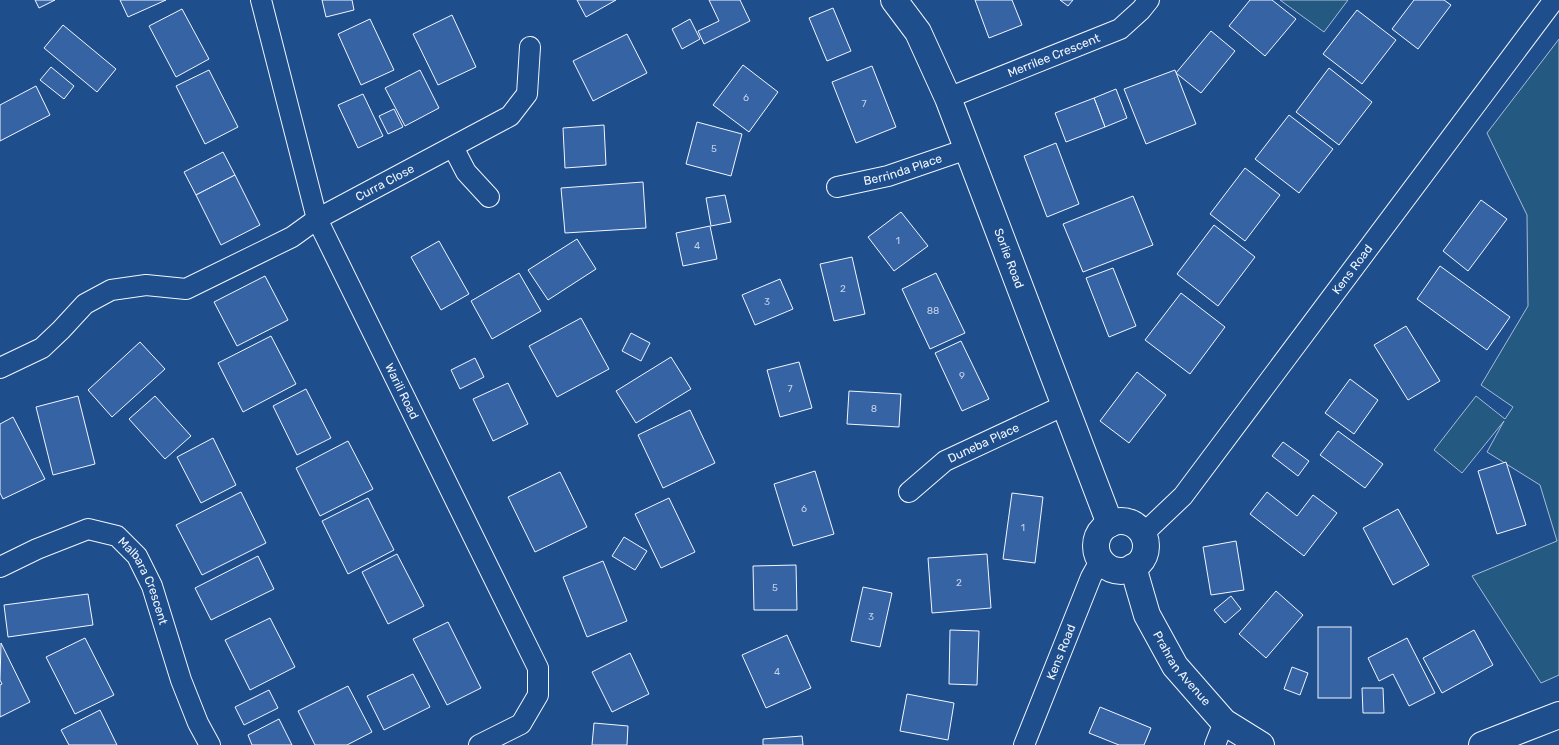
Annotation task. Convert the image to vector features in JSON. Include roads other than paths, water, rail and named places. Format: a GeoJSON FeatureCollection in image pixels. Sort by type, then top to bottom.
{"type":"FeatureCollection","features":[{"type":"Feature","properties":{"kind":"street","name":"Warili Road"},"geometry":{"type":"LineString","coordinates":[[261,0],[317,219],[538,668],[538,695],[522,724],[478,745]]}},
{"type":"Feature","properties":{"kind":"street","name":"Sorlie Road"},"geometry":{"type":"LineString","coordinates":[[894,0],[918,32],[948,98],[1110,524]]}},
{"type":"Feature","properties":{"kind":"street","name":"Merrilee Crescent"},"geometry":{"type":"LineString","coordinates":[[948,98],[1120,29],[1149,0]]}},
{"type":"Feature","properties":{"kind":"street","name":"Kens Road"},"geometry":{"type":"LineString","coordinates":[[1143,534],[1183,496],[1554,0]]}},
{"type":"Feature","properties":{"kind":"street","name":"Curra Close"},"geometry":{"type":"LineString","coordinates":[[0,368],[42,348],[85,304],[111,290],[146,285],[186,289],[292,237],[317,219],[510,116],[527,94],[530,47]]}},
{"type":"Feature","properties":{"kind":"street"},"geometry":{"type":"LineString","coordinates":[[453,147],[466,172],[489,197]]}},
{"type":"Feature","properties":{"kind":"street","name":"Berrinda Place"},"geometry":{"type":"LineString","coordinates":[[838,186],[888,176],[967,149]]}},
{"type":"Feature","properties":{"kind":"street","name":"Duneba Place"},"geometry":{"type":"LineString","coordinates":[[909,492],[945,461],[1065,405]]}},
{"type":"Feature","properties":{"kind":"street"},"geometry":{"type":"LineString","coordinates":[[1119,521],[1128,522],[1133,524],[1143,534],[1146,540],[1146,551],[1141,560],[1133,567],[1122,570],[1116,569],[1110,567],[1101,559],[1097,548],[1098,537],[1101,531],[1110,524],[1119,521]]}},
{"type":"Feature","properties":{"kind":"street","name":"Malbara Crescent"},"geometry":{"type":"LineString","coordinates":[[0,568],[38,549],[88,530],[117,536],[137,556],[152,586],[181,680],[198,723],[210,745]]}},
{"type":"Feature","properties":{"kind":"street","name":"Kens Road"},"geometry":{"type":"LineString","coordinates":[[1024,745],[1091,577],[1101,559]]}},
{"type":"Feature","properties":{"kind":"street","name":"Prahran Avenue"},"geometry":{"type":"LineString","coordinates":[[1133,567],[1148,615],[1175,666],[1220,734],[1261,745]]}},
{"type":"Feature","properties":{"kind":"street"},"geometry":{"type":"LineString","coordinates":[[1482,745],[1559,715]]}}]}
